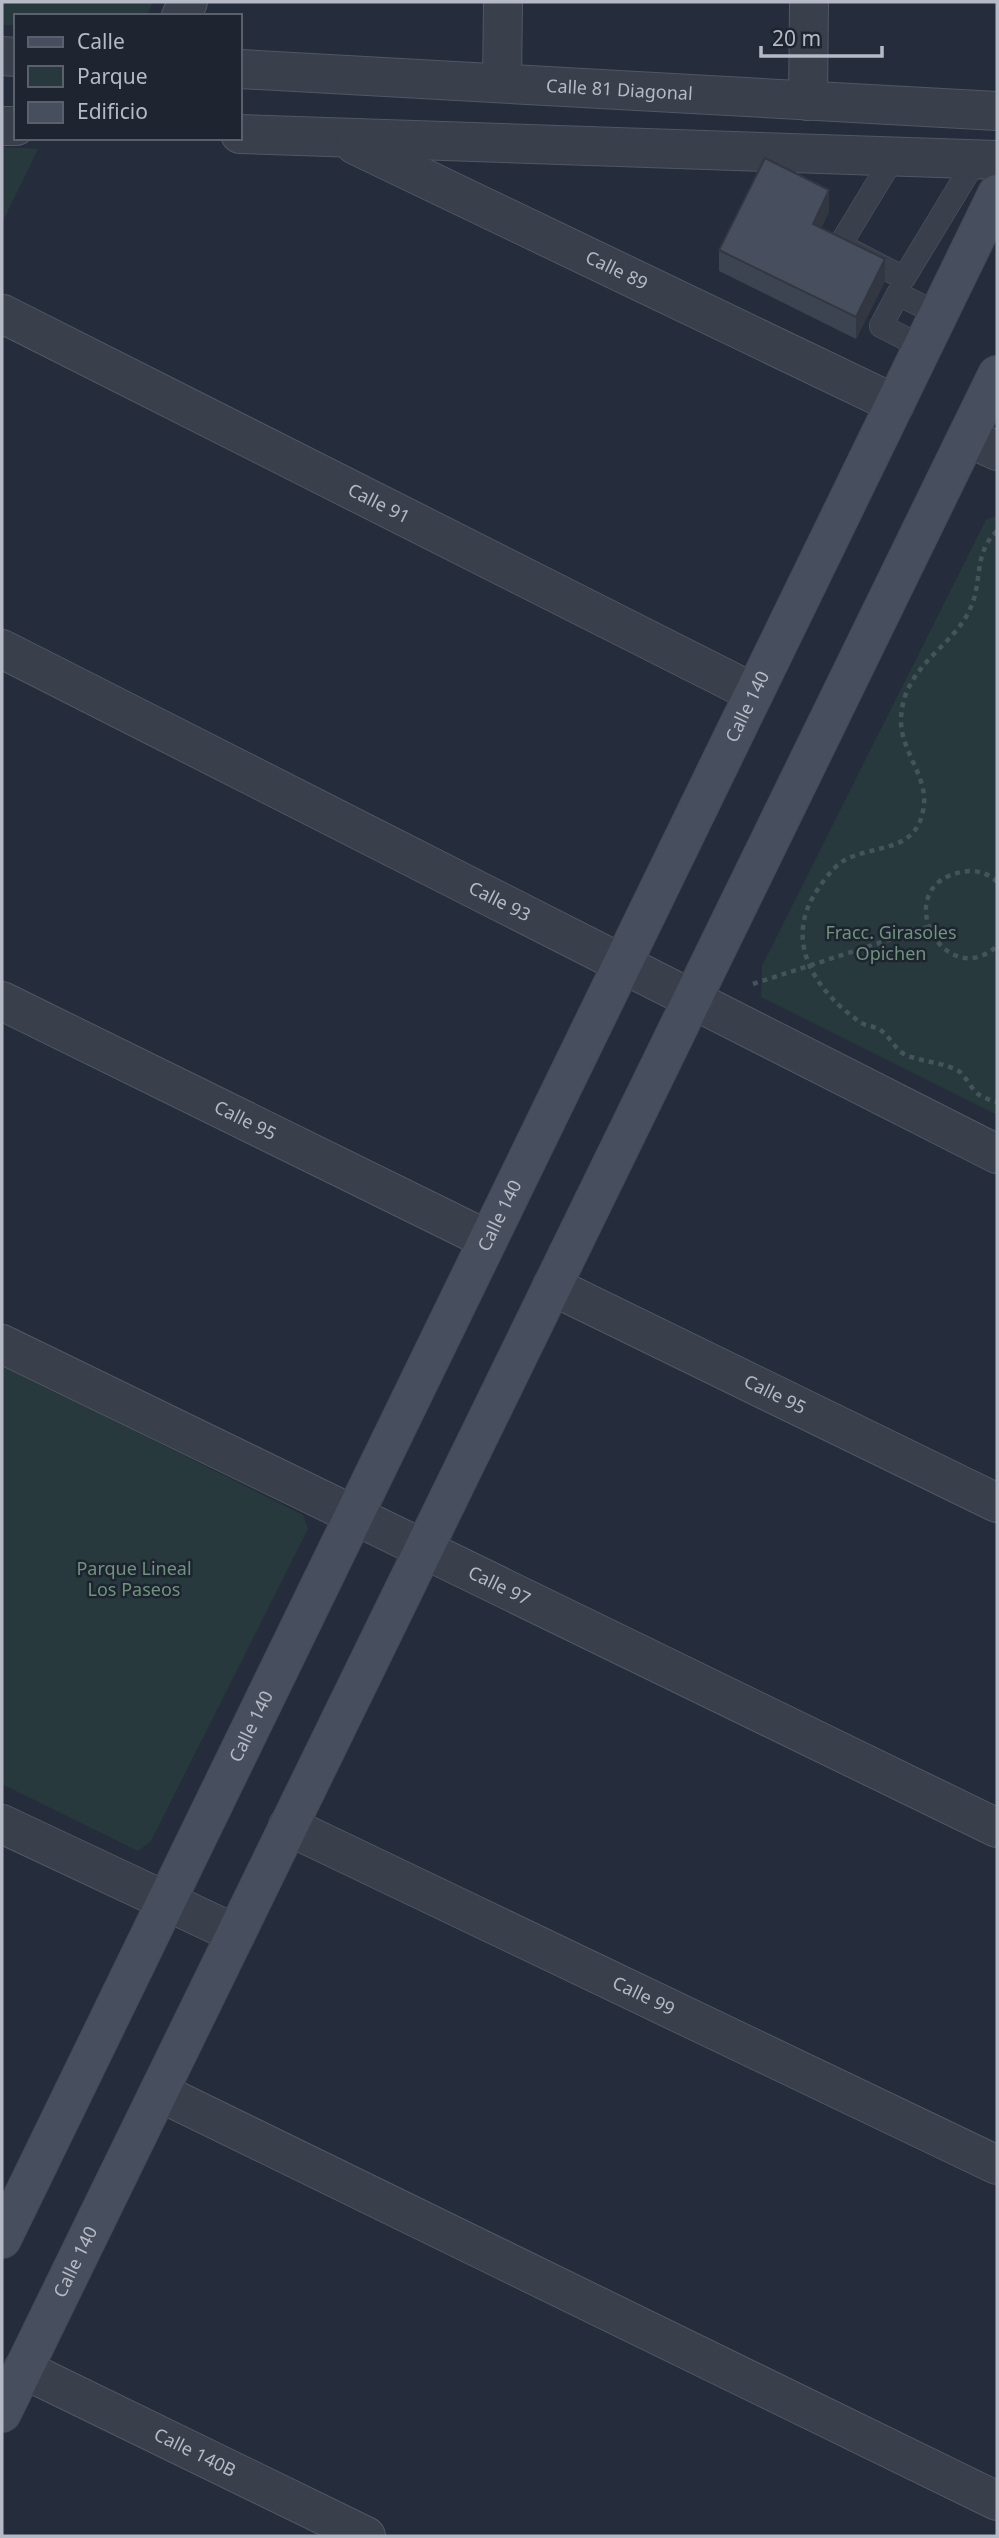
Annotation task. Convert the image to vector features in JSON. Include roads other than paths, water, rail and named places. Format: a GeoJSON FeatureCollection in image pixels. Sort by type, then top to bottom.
{"type":"FeatureCollection","features":[{"type":"Feature","properties":{"kind":"street"},"geometry":{"type":"LineString","coordinates":[[502,83],[503,2]]}},
{"type":"Feature","properties":{"kind":"street"},"geometry":{"type":"LineString","coordinates":[[808,101],[809,2]]}},
{"type":"Feature","properties":{"kind":"street","name":"Calle 81 Diagonal"},"geometry":{"type":"LineString","coordinates":[[242,69],[997,111]]}},
{"type":"Feature","properties":{"kind":"street"},"geometry":{"type":"LineString","coordinates":[[242,134],[987,159]]}},
{"type":"Feature","properties":{"kind":"street","name":"Calle 89"},"geometry":{"type":"LineString","coordinates":[[340,138],[895,404]]}},
{"type":"Feature","properties":{"kind":"street","name":"Calle 140"},"geometry":{"type":"LineString","coordinates":[[2,2239],[997,194]]}},
{"type":"Feature","properties":{"kind":"street","name":"Calle 91"},"geometry":{"type":"LineString","coordinates":[[2,316],[754,693]]}},
{"type":"Feature","properties":{"kind":"street","name":"Calle 140"},"geometry":{"type":"LineString","coordinates":[[2,2413],[693,999],[982,444],[997,376]]}},
{"type":"Feature","properties":{"kind":"street","name":"Calle 93"},"geometry":{"type":"LineString","coordinates":[[2,649],[997,1154]]}},
{"type":"Feature","properties":{"kind":"street","name":"Calle 95"},"geometry":{"type":"LineString","coordinates":[[2,1000],[488,1240]]}},
{"type":"Feature","properties":{"kind":"street","name":"Calle 95"},"geometry":{"type":"LineString","coordinates":[[552,1286],[997,1503]]}},
{"type":"Feature","properties":{"kind":"street","name":"Calle 97"},"geometry":{"type":"LineString","coordinates":[[2,1344],[997,1828]]}},
{"type":"Feature","properties":{"kind":"street"},"geometry":{"type":"LineString","coordinates":[[2,1824],[236,1934]]}},
{"type":"Feature","properties":{"kind":"street","name":"Calle 99"},"geometry":{"type":"LineString","coordinates":[[288,1826],[997,2165]]}},
{"type":"Feature","properties":{"kind":"street"},"geometry":{"type":"LineString","coordinates":[[159,2092],[997,2501]]}},
{"type":"Feature","properties":{"kind":"street","name":"Calle 140B"},"geometry":{"type":"LineString","coordinates":[[23,2369],[366,2536]]}},
{"type":"Feature","properties":{"kind":"lane"},"geometry":{"type":"LineString","coordinates":[[894,156],[840,245],[904,278],[987,159]]}},
{"type":"Feature","properties":{"kind":"park label","name":"Fracc. Girasoles Opichen"},"geometry":{"type":"Point","coordinates":[891,943]}},
{"type":"Feature","properties":{"kind":"park label","name":"Parque Lineal Los Paseos"},"geometry":{"type":"Point","coordinates":[134,1579]}}]}
